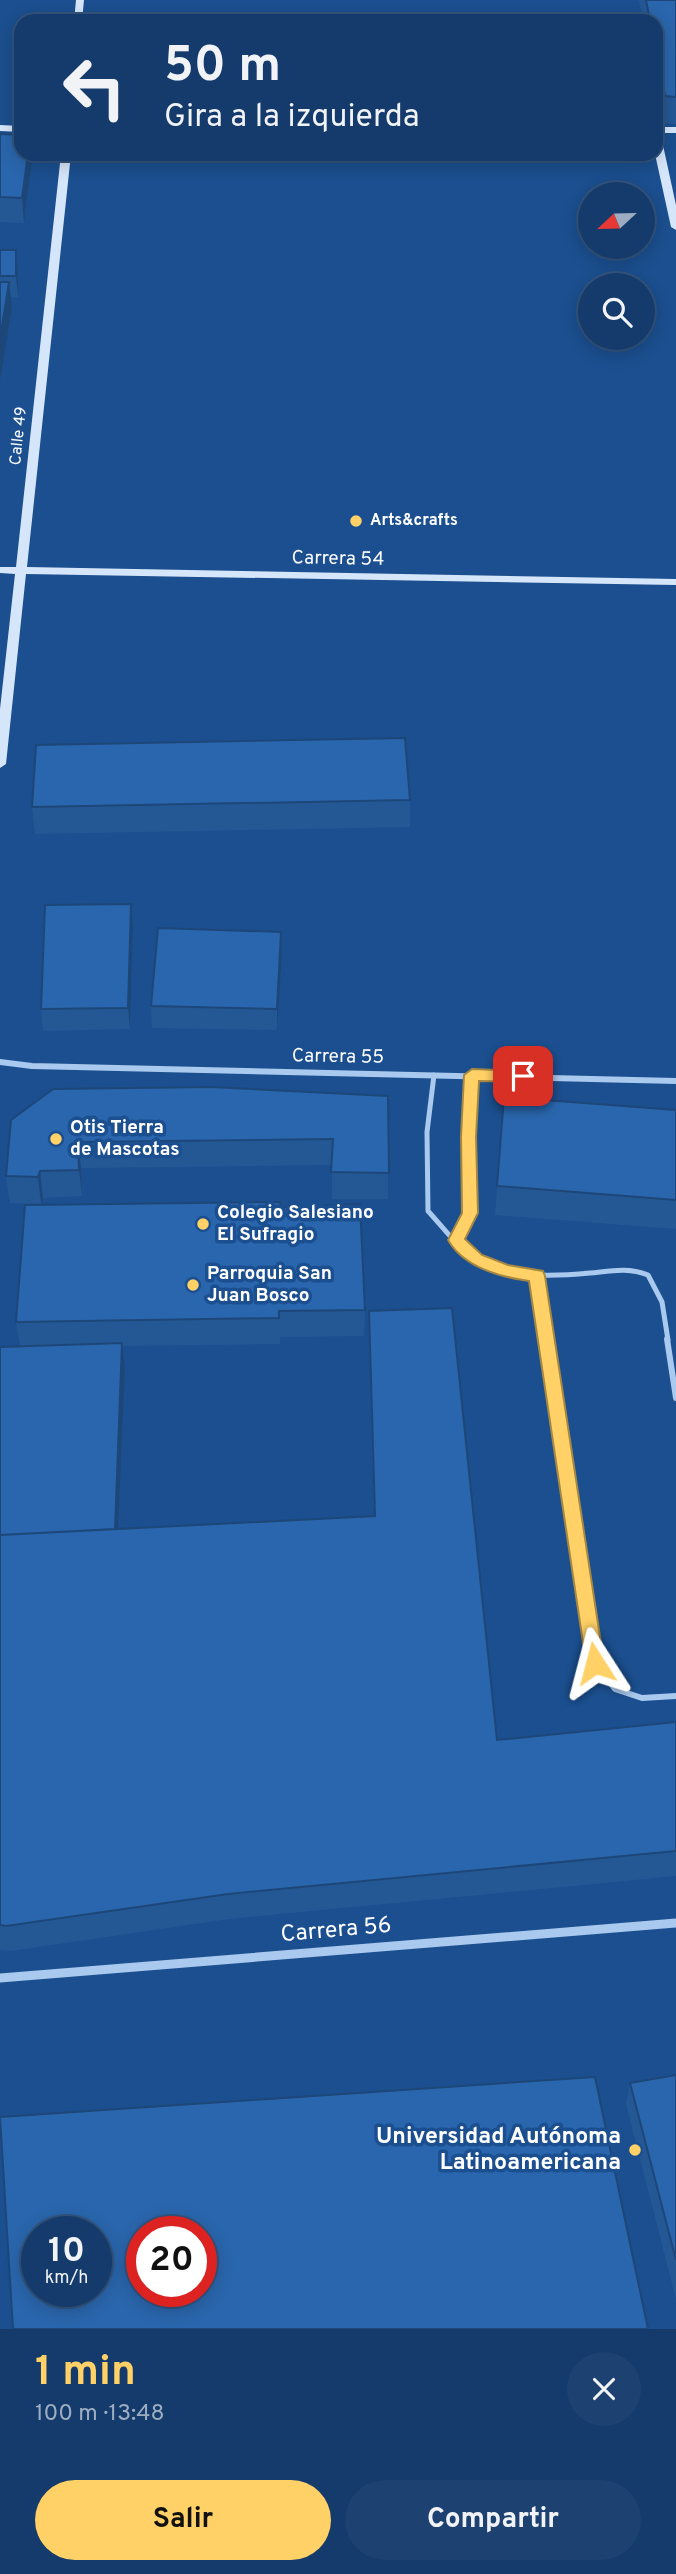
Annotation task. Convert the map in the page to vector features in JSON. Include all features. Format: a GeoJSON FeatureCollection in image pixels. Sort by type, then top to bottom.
{"type":"FeatureCollection","features":[{"type":"Feature","properties":{"kind":"main road","name":"Calle 49"},"geometry":{"type":"LineString","coordinates":[[0,764],[65,161]]}},
{"type":"Feature","properties":{"kind":"main road"},"geometry":{"type":"LineString","coordinates":[[662,161],[676,226]]}},
{"type":"Feature","properties":{"kind":"main road","name":"Carrera 54"},"geometry":{"type":"LineString","coordinates":[[0,570],[676,582]]}},
{"type":"Feature","properties":{"kind":"street","name":"Carrera 55"},"geometry":{"type":"LineString","coordinates":[[0,1062],[32,1066],[676,1081]]}},
{"type":"Feature","properties":{"kind":"street","name":"Carrera 56"},"geometry":{"type":"LineString","coordinates":[[0,1978],[676,1923]]}},
{"type":"Feature","properties":{"kind":"lane"},"geometry":{"type":"LineString","coordinates":[[434,1075],[427,1132],[428,1211],[477,1259],[506,1272],[537,1276],[633,1269],[648,1275],[662,1302],[676,1398]]}},
{"type":"Feature","properties":{"kind":"lane"},"geometry":{"type":"LineString","coordinates":[[456,1240],[470,1213],[468,1137],[472,1075]]}},
{"type":"Feature","properties":{"kind":"lane"},"geometry":{"type":"LineString","coordinates":[[537,1276],[595,1663],[615,1689],[642,1699],[676,1696]]}},
{"type":"Feature","properties":{"kind":"building"},"geometry":{"type":"Polygon","coordinates":[[[646,0],[676,0],[676,97],[665,96],[663,86],[663,14],[649,14],[646,0]]]}},
{"type":"Feature","properties":{"kind":"building"},"geometry":{"type":"Polygon","coordinates":[[[0,134],[14,135],[14,161],[27,161],[22,198],[0,197],[0,134]]]}},
{"type":"Feature","properties":{"kind":"building"},"geometry":{"type":"Polygon","coordinates":[[[0,250],[16,250],[16,276],[0,276],[0,250]]]}},
{"type":"Feature","properties":{"kind":"building"},"geometry":{"type":"Polygon","coordinates":[[[0,282],[9,282],[0,339],[0,282]]]}},
{"type":"Feature","properties":{"kind":"building"},"geometry":{"type":"Polygon","coordinates":[[[405,738],[410,800],[32,807],[36,745],[405,738]]]}},
{"type":"Feature","properties":{"kind":"building"},"geometry":{"type":"Polygon","coordinates":[[[131,904],[128,1008],[41,1009],[45,905],[131,904]]]}},
{"type":"Feature","properties":{"kind":"building"},"geometry":{"type":"Polygon","coordinates":[[[158,928],[281,932],[277,1009],[151,1006],[158,928]]]}},
{"type":"Feature","properties":{"kind":"building"},"geometry":{"type":"Polygon","coordinates":[[[211,1087],[388,1096],[389,1173],[331,1172],[333,1139],[78,1142],[79,1170],[40,1171],[38,1177],[6,1176],[11,1120],[53,1089],[211,1087]]]}},
{"type":"Feature","properties":{"kind":"building"},"geometry":{"type":"Polygon","coordinates":[[[504,1097],[676,1110],[676,1200],[497,1186],[504,1097]]]}},
{"type":"Feature","properties":{"kind":"building","name":"Parroquia San Juan Bosco"},"geometry":{"type":"Polygon","coordinates":[[[280,1202],[281,1207],[360,1204],[365,1310],[279,1311],[279,1318],[16,1322],[25,1205],[280,1202]]]}},
{"type":"Feature","properties":{"kind":"building"},"geometry":{"type":"Polygon","coordinates":[[[452,1308],[497,1740],[676,1722],[676,1851],[228,1894],[0,1925],[0,1535],[375,1516],[369,1311],[452,1308]]]}},
{"type":"Feature","properties":{"kind":"building"},"geometry":{"type":"Polygon","coordinates":[[[122,1343],[115,1529],[0,1535],[0,1347],[122,1343]]]}},
{"type":"Feature","properties":{"kind":"building"},"geometry":{"type":"Polygon","coordinates":[[[676,2075],[676,2260],[630,2083],[676,2075]]]}},
{"type":"Feature","properties":{"kind":"building"},"geometry":{"type":"Polygon","coordinates":[[[595,2077],[648,2329],[13,2329],[0,2117],[595,2077]]]}},
{"type":"Feature","properties":{"kind":"place","name":"Arts&crafts"},"geometry":{"type":"Point","coordinates":[356,521]}},
{"type":"Feature","properties":{"kind":"place","name":"Otis Tierra de Mascotas"},"geometry":{"type":"Point","coordinates":[56,1139]}},
{"type":"Feature","properties":{"kind":"place","name":"Colegio Salesiano El Sufragio"},"geometry":{"type":"Point","coordinates":[203,1224]}},
{"type":"Feature","properties":{"kind":"place","name":"Parroquia San Juan Bosco"},"geometry":{"type":"Point","coordinates":[193,1285]}},
{"type":"Feature","properties":{"kind":"place","name":"Universidad Autónoma Latinoamericana"},"geometry":{"type":"Point","coordinates":[635,2150]}},
{"type":"Feature","properties":{"kind":"route"},"geometry":{"type":"LineString","coordinates":[[523,1076],[472,1075],[468,1137],[470,1213],[456,1240],[477,1259],[506,1272],[537,1276],[595,1663]]}}]}
